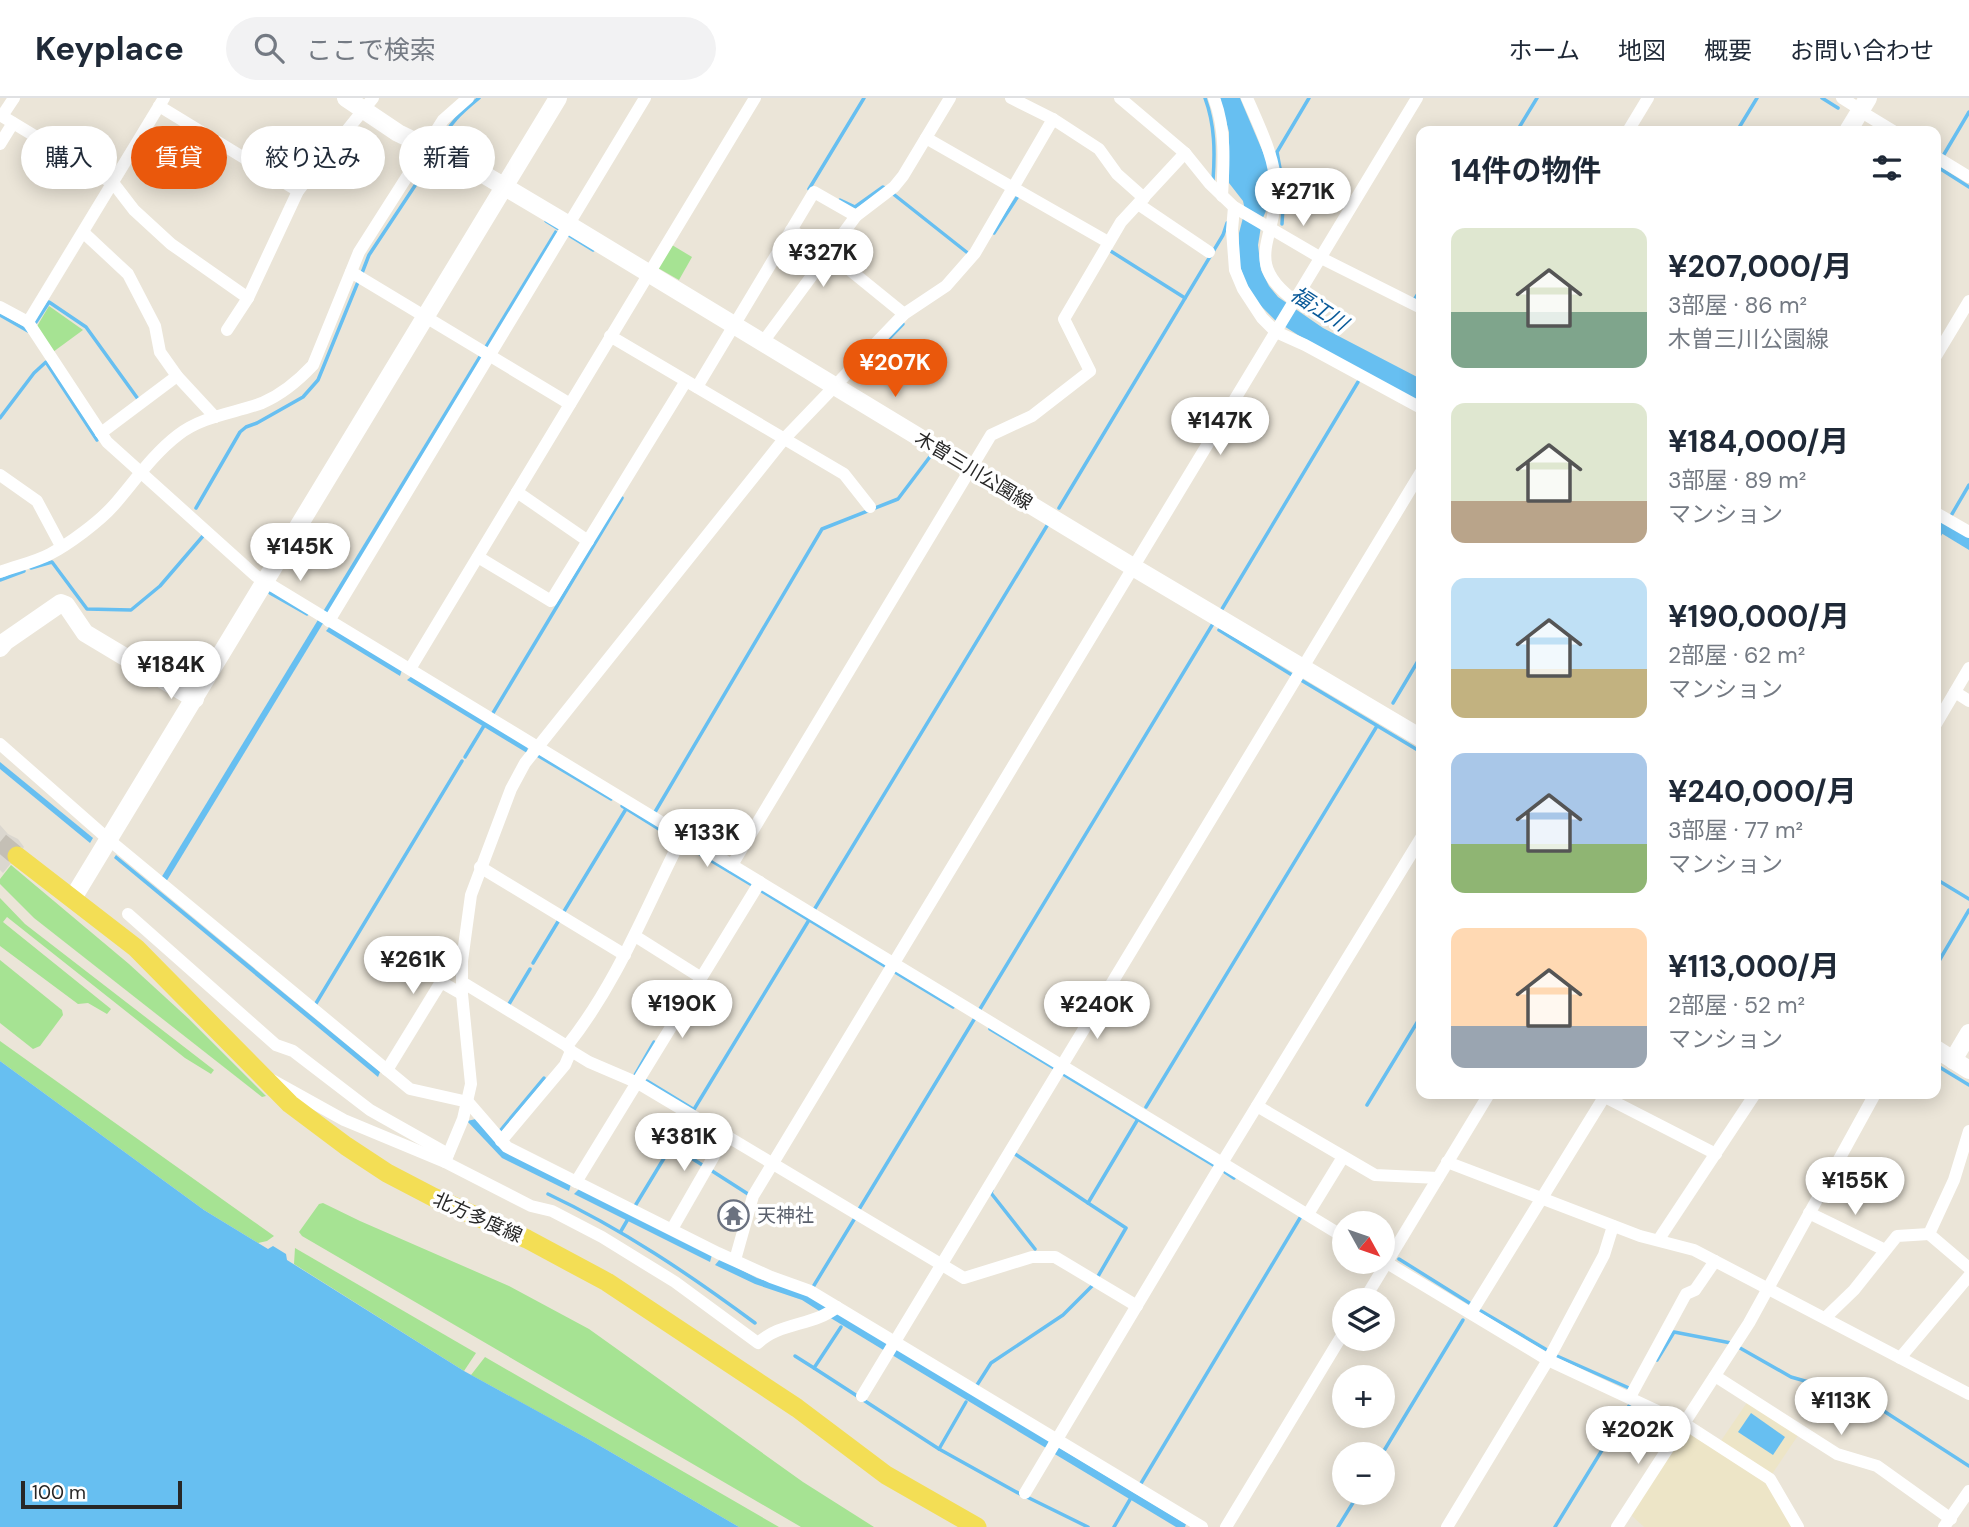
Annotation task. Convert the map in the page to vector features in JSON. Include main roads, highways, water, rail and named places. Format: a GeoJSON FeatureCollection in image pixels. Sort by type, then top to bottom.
{"type":"FeatureCollection","features":[{"type":"Feature","properties":{"kind":"main road","name":"木曽三川公園線"},"geometry":{"type":"LineString","coordinates":[[346,98],[368,104],[425,147],[504,186],[649,272],[1133,567],[1416,735]]}},
{"type":"Feature","properties":{"kind":"main road"},"geometry":{"type":"LineString","coordinates":[[73,898],[558,98]]}},
{"type":"Feature","properties":{"kind":"main road"},"geometry":{"type":"LineString","coordinates":[[1851,126],[1863,106]]}},
{"type":"Feature","properties":{"kind":"main road"},"geometry":{"type":"LineString","coordinates":[[0,648],[61,603],[66,605],[85,633],[195,699]]}},
{"type":"Feature","properties":{"kind":"main road","name":"北方多度線"},"geometry":{"type":"LineString","coordinates":[[17,856],[136,948],[260,1076],[290,1104],[346,1146],[433,1197],[527,1239],[607,1282],[797,1408],[886,1475],[977,1527]]}},
{"type":"Feature","properties":{"kind":"main road"},"geometry":{"type":"LineString","coordinates":[[1953,1060],[1969,1034]]}},
{"type":"Feature","properties":{"kind":"main road"},"geometry":{"type":"LineString","coordinates":[[1941,1052],[1969,1070]]}},
{"type":"Feature","properties":{"kind":"water"},"geometry":{"type":"Polygon","coordinates":[[[1220,98],[1240,98],[1268,164],[1269,204],[1262,220],[1258,245],[1261,270],[1269,286],[1278,297],[1323,328],[1416,376],[1416,400],[1298,335],[1276,321],[1257,302],[1239,263],[1239,233],[1245,210],[1243,201],[1229,183],[1229,132],[1220,98]]]}},
{"type":"Feature","properties":{"kind":"water"},"geometry":{"type":"Polygon","coordinates":[[[555,230],[560,233],[166,882],[161,878],[555,230]]]}},
{"type":"Feature","properties":{"kind":"water"},"geometry":{"type":"Polygon","coordinates":[[[1941,522],[1969,538],[1969,550],[1941,533],[1941,522]]]}},
{"type":"Feature","properties":{"kind":"water"},"geometry":{"type":"Polygon","coordinates":[[[330,626],[402,670],[400,676],[326,631],[330,626]]]}},
{"type":"Feature","properties":{"kind":"water"},"geometry":{"type":"Polygon","coordinates":[[[412,676],[528,747],[527,753],[407,680],[412,676]]]}},
{"type":"Feature","properties":{"kind":"water"},"geometry":{"type":"Polygon","coordinates":[[[0,762],[93,838],[90,843],[0,769],[0,762]]]}},
{"type":"Feature","properties":{"kind":"water"},"geometry":{"type":"Polygon","coordinates":[[[116,855],[380,1072],[378,1077],[114,858],[116,855]]]}},
{"type":"Feature","properties":{"kind":"water"},"geometry":{"type":"Polygon","coordinates":[[[0,1061],[204,1210],[268,1249],[273,1246],[286,1254],[287,1260],[464,1371],[590,1440],[739,1527],[0,1527],[0,1061]]]}},
{"type":"Feature","properties":{"kind":"water"},"geometry":{"type":"Polygon","coordinates":[[[476,1119],[571,1184],[569,1191],[502,1158],[467,1121],[476,1119]]]}},
{"type":"Feature","properties":{"kind":"water"},"geometry":{"type":"Polygon","coordinates":[[[580,1188],[712,1255],[710,1262],[574,1194],[580,1188]]]}},
{"type":"Feature","properties":{"kind":"water"},"geometry":{"type":"Polygon","coordinates":[[[720,1259],[757,1278],[805,1293],[829,1307],[824,1314],[802,1300],[755,1284],[715,1265],[720,1259]]]}},
{"type":"Feature","properties":{"kind":"water"},"geometry":{"type":"Polygon","coordinates":[[[837,1312],[888,1344],[885,1351],[829,1317],[837,1312]]]}},
{"type":"Feature","properties":{"kind":"water"},"geometry":{"type":"Polygon","coordinates":[[[897,1349],[1049,1441],[1046,1448],[892,1355],[897,1349]]]}},
{"type":"Feature","properties":{"kind":"water"},"geometry":{"type":"Polygon","coordinates":[[[1751,1413],[1785,1437],[1773,1455],[1738,1432],[1751,1413]]]}},
{"type":"Feature","properties":{"kind":"water"},"geometry":{"type":"Polygon","coordinates":[[[1058,1447],[1186,1524],[1185,1527],[1176,1527],[1053,1453],[1058,1447]]]}},
{"type":"Feature","properties":{"kind":"waterway"},"geometry":{"type":"LineString","coordinates":[[450,126],[479,98]]}},
{"type":"Feature","properties":{"kind":"waterway"},"geometry":{"type":"LineString","coordinates":[[809,189],[864,98]]}},
{"type":"Feature","properties":{"kind":"waterway"},"geometry":{"type":"LineString","coordinates":[[1205,98],[1214,139],[1213,181]]}},
{"type":"Feature","properties":{"kind":"waterway"},"geometry":{"type":"LineString","coordinates":[[1282,224],[1284,190],[1277,152],[1309,98]]}},
{"type":"Feature","properties":{"kind":"waterway"},"geometry":{"type":"LineString","coordinates":[[1520,126],[1537,98]]}},
{"type":"Feature","properties":{"kind":"waterway"},"geometry":{"type":"LineString","coordinates":[[1740,126],[1757,98]]}},
{"type":"Feature","properties":{"kind":"waterway"},"geometry":{"type":"LineString","coordinates":[[1822,98],[1838,108]]}},
{"type":"Feature","properties":{"kind":"waterway"},"geometry":{"type":"LineString","coordinates":[[1943,156],[1969,112]]}},
{"type":"Feature","properties":{"kind":"waterway"},"geometry":{"type":"LineString","coordinates":[[1941,169],[1969,187]]}},
{"type":"Feature","properties":{"kind":"waterway"},"geometry":{"type":"LineString","coordinates":[[840,200],[855,207],[885,188]]}},
{"type":"Feature","properties":{"kind":"waterway"},"geometry":{"type":"LineString","coordinates":[[362,273],[369,255],[413,189]]}},
{"type":"Feature","properties":{"kind":"waterway"},"geometry":{"type":"LineString","coordinates":[[892,193],[969,254]]}},
{"type":"Feature","properties":{"kind":"waterway"},"geometry":{"type":"LineString","coordinates":[[994,233],[1018,196]]}},
{"type":"Feature","properties":{"kind":"waterway"},"geometry":{"type":"LineString","coordinates":[[546,221],[559,229]]}},
{"type":"Feature","properties":{"kind":"waterway"},"geometry":{"type":"LineString","coordinates":[[1059,508],[1223,235],[1227,223]]}},
{"type":"Feature","properties":{"kind":"waterway"},"geometry":{"type":"LineString","coordinates":[[567,234],[593,250]]}},
{"type":"Feature","properties":{"kind":"waterway"},"geometry":{"type":"LineString","coordinates":[[1109,250],[1185,298]]}},
{"type":"Feature","properties":{"kind":"waterway"},"geometry":{"type":"LineString","coordinates":[[196,508],[240,432],[303,397],[318,380],[358,282]]}},
{"type":"Feature","properties":{"kind":"waterway"},"geometry":{"type":"LineString","coordinates":[[36,322],[49,302],[86,327],[138,399]]}},
{"type":"Feature","properties":{"kind":"waterway"},"geometry":{"type":"LineString","coordinates":[[0,315],[28,331]]}},
{"type":"Feature","properties":{"kind":"waterway"},"geometry":{"type":"LineString","coordinates":[[872,356],[903,324]]}},
{"type":"Feature","properties":{"kind":"waterway"},"geometry":{"type":"LineString","coordinates":[[0,418],[34,373],[46,362],[97,440]]}},
{"type":"Feature","properties":{"kind":"waterway"},"geometry":{"type":"LineString","coordinates":[[1222,609],[1358,382]]}},
{"type":"Feature","properties":{"kind":"waterway"},"geometry":{"type":"LineString","coordinates":[[655,812],[822,529],[898,499],[932,454]]}},
{"type":"Feature","properties":{"kind":"waterway"},"geometry":{"type":"LineString","coordinates":[[1952,514],[1969,485]]}},
{"type":"Feature","properties":{"kind":"waterway"},"geometry":{"type":"LineString","coordinates":[[493,713],[622,498]]}},
{"type":"Feature","properties":{"kind":"waterway"},"geometry":{"type":"LineString","coordinates":[[814,910],[1048,524]]}},
{"type":"Feature","properties":{"kind":"waterway"},"geometry":{"type":"LineString","coordinates":[[31,568],[52,562],[87,609],[131,610],[160,586],[203,536]]}},
{"type":"Feature","properties":{"kind":"waterway"},"geometry":{"type":"LineString","coordinates":[[0,580],[24,571]]}},
{"type":"Feature","properties":{"kind":"waterway"},"geometry":{"type":"LineString","coordinates":[[270,593],[307,614]]}},
{"type":"Feature","properties":{"kind":"waterway"},"geometry":{"type":"LineString","coordinates":[[980,1009],[1214,622]]}},
{"type":"Feature","properties":{"kind":"waterway"},"geometry":{"type":"LineString","coordinates":[[1219,630],[1292,675]]}},
{"type":"Feature","properties":{"kind":"waterway"},"geometry":{"type":"LineString","coordinates":[[1393,703],[1416,664]]}},
{"type":"Feature","properties":{"kind":"waterway"},"geometry":{"type":"LineString","coordinates":[[1301,680],[1416,749]]}},
{"type":"Feature","properties":{"kind":"waterway"},"geometry":{"type":"LineString","coordinates":[[465,757],[485,724]]}},
{"type":"Feature","properties":{"kind":"waterway"},"geometry":{"type":"LineString","coordinates":[[1146,1107],[1377,726]]}},
{"type":"Feature","properties":{"kind":"waterway"},"geometry":{"type":"LineString","coordinates":[[537,755],[611,799]]}},
{"type":"Feature","properties":{"kind":"waterway"},"geometry":{"type":"LineString","coordinates":[[315,1005],[462,761]]}},
{"type":"Feature","properties":{"kind":"waterway"},"geometry":{"type":"LineString","coordinates":[[622,806],[675,839]]}},
{"type":"Feature","properties":{"kind":"waterway"},"geometry":{"type":"LineString","coordinates":[[563,913],[626,809]]}},
{"type":"Feature","properties":{"kind":"waterway"},"geometry":{"type":"LineString","coordinates":[[685,845],[752,885]]}},
{"type":"Feature","properties":{"kind":"waterway"},"geometry":{"type":"LineString","coordinates":[[1941,882],[1969,899]]}},
{"type":"Feature","properties":{"kind":"waterway"},"geometry":{"type":"LineString","coordinates":[[760,890],[885,966]]}},
{"type":"Feature","properties":{"kind":"waterway"},"geometry":{"type":"LineString","coordinates":[[1941,958],[1969,910]]}},
{"type":"Feature","properties":{"kind":"waterway"},"geometry":{"type":"LineString","coordinates":[[533,963],[559,920]]}},
{"type":"Feature","properties":{"kind":"waterway"},"geometry":{"type":"LineString","coordinates":[[693,1111],[809,920]]}},
{"type":"Feature","properties":{"kind":"waterway"},"geometry":{"type":"LineString","coordinates":[[509,1004],[530,969]]}},
{"type":"Feature","properties":{"kind":"waterway"},"geometry":{"type":"LineString","coordinates":[[895,972],[953,1007]]}},
{"type":"Feature","properties":{"kind":"waterway"},"geometry":{"type":"LineString","coordinates":[[858,1211],[975,1018]]}},
{"type":"Feature","properties":{"kind":"waterway"},"geometry":{"type":"LineString","coordinates":[[1367,1105],[1416,1024]]}},
{"type":"Feature","properties":{"kind":"waterway"},"geometry":{"type":"LineString","coordinates":[[990,1029],[1054,1068]]}},
{"type":"Feature","properties":{"kind":"waterway"},"geometry":{"type":"LineString","coordinates":[[635,1075],[654,1042]]}},
{"type":"Feature","properties":{"kind":"waterway"},"geometry":{"type":"LineString","coordinates":[[1941,1068],[1969,1085]]}},
{"type":"Feature","properties":{"kind":"waterway"},"geometry":{"type":"LineString","coordinates":[[1063,1074],[1215,1166]]}},
{"type":"Feature","properties":{"kind":"waterway"},"geometry":{"type":"LineString","coordinates":[[500,1131],[544,1078]]}},
{"type":"Feature","properties":{"kind":"waterway"},"geometry":{"type":"LineString","coordinates":[[647,1081],[693,1109]]}},
{"type":"Feature","properties":{"kind":"waterway"},"geometry":{"type":"LineString","coordinates":[[635,1206],[689,1117]]}},
{"type":"Feature","properties":{"kind":"waterway"},"geometry":{"type":"LineString","coordinates":[[1097,1278],[1126,1228],[1088,1203],[1138,1119]]}},
{"type":"Feature","properties":{"kind":"waterway"},"geometry":{"type":"LineString","coordinates":[[672,1146],[704,1166]]}},
{"type":"Feature","properties":{"kind":"waterway"},"geometry":{"type":"LineString","coordinates":[[1015,1154],[1088,1203]]}},
{"type":"Feature","properties":{"kind":"waterway"},"geometry":{"type":"LineString","coordinates":[[709,1169],[748,1194]]}},
{"type":"Feature","properties":{"kind":"waterway"},"geometry":{"type":"LineString","coordinates":[[1225,1172],[1234,1178]]}},
{"type":"Feature","properties":{"kind":"waterway"},"geometry":{"type":"LineString","coordinates":[[992,1190],[991,1193],[1035,1249]]}},
{"type":"Feature","properties":{"kind":"waterway"},"geometry":{"type":"LineString","coordinates":[[548,1194],[654,1253],[755,1323]]}},
{"type":"Feature","properties":{"kind":"waterway"},"geometry":{"type":"LineString","coordinates":[[813,1287],[855,1218]]}},
{"type":"Feature","properties":{"kind":"waterway"},"geometry":{"type":"LineString","coordinates":[[1140,1485],[1300,1218]]}},
{"type":"Feature","properties":{"kind":"waterway"},"geometry":{"type":"LineString","coordinates":[[621,1231],[628,1219]]}},
{"type":"Feature","properties":{"kind":"waterway"},"geometry":{"type":"LineString","coordinates":[[1399,1259],[1471,1304]]}},
{"type":"Feature","properties":{"kind":"waterway"},"geometry":{"type":"LineString","coordinates":[[977,1385],[991,1363],[1063,1315],[1093,1285]]}},
{"type":"Feature","properties":{"kind":"waterway"},"geometry":{"type":"LineString","coordinates":[[1481,1311],[1547,1350]]}},
{"type":"Feature","properties":{"kind":"waterway"},"geometry":{"type":"LineString","coordinates":[[1389,1442],[1463,1320]]}},
{"type":"Feature","properties":{"kind":"waterway"},"geometry":{"type":"LineString","coordinates":[[795,1356],[814,1368],[841,1327]]}},
{"type":"Feature","properties":{"kind":"waterway"},"geometry":{"type":"LineString","coordinates":[[1657,1360],[1674,1332],[1731,1343]]}},
{"type":"Feature","properties":{"kind":"waterway"},"geometry":{"type":"LineString","coordinates":[[1740,1348],[1791,1377],[1812,1383],[1845,1386],[1969,1466]]}},
{"type":"Feature","properties":{"kind":"waterway"},"geometry":{"type":"LineString","coordinates":[[1557,1356],[1629,1388]]}},
{"type":"Feature","properties":{"kind":"waterway"},"geometry":{"type":"LineString","coordinates":[[814,1368],[939,1449],[1020,1494]]}},
{"type":"Feature","properties":{"kind":"waterway"},"geometry":{"type":"LineString","coordinates":[[939,1449],[966,1402]]}},
{"type":"Feature","properties":{"kind":"waterway"},"geometry":{"type":"LineString","coordinates":[[1555,1527],[1629,1406]]}},
{"type":"Feature","properties":{"kind":"waterway"},"geometry":{"type":"LineString","coordinates":[[1114,1527],[1132,1496]]}},
{"type":"Feature","properties":{"kind":"waterway"},"geometry":{"type":"LineString","coordinates":[[1027,1497],[1088,1527]]}},
{"type":"Feature","properties":{"kind":"waterway"},"geometry":{"type":"LineString","coordinates":[[1338,1527],[1352,1505]]}},
{"type":"Feature","properties":{"kind":"tunnel"},"geometry":{"type":"LineString","coordinates":[[0,842],[17,856]]}},
{"type":"Feature","properties":{"kind":"place","name":"天神社"},"geometry":{"type":"Point","coordinates":[734,1215]}},
{"type":"Feature","properties":{"kind":"water label","name":"福江川"},"geometry":{"type":"Point","coordinates":[1319,309]}}]}
